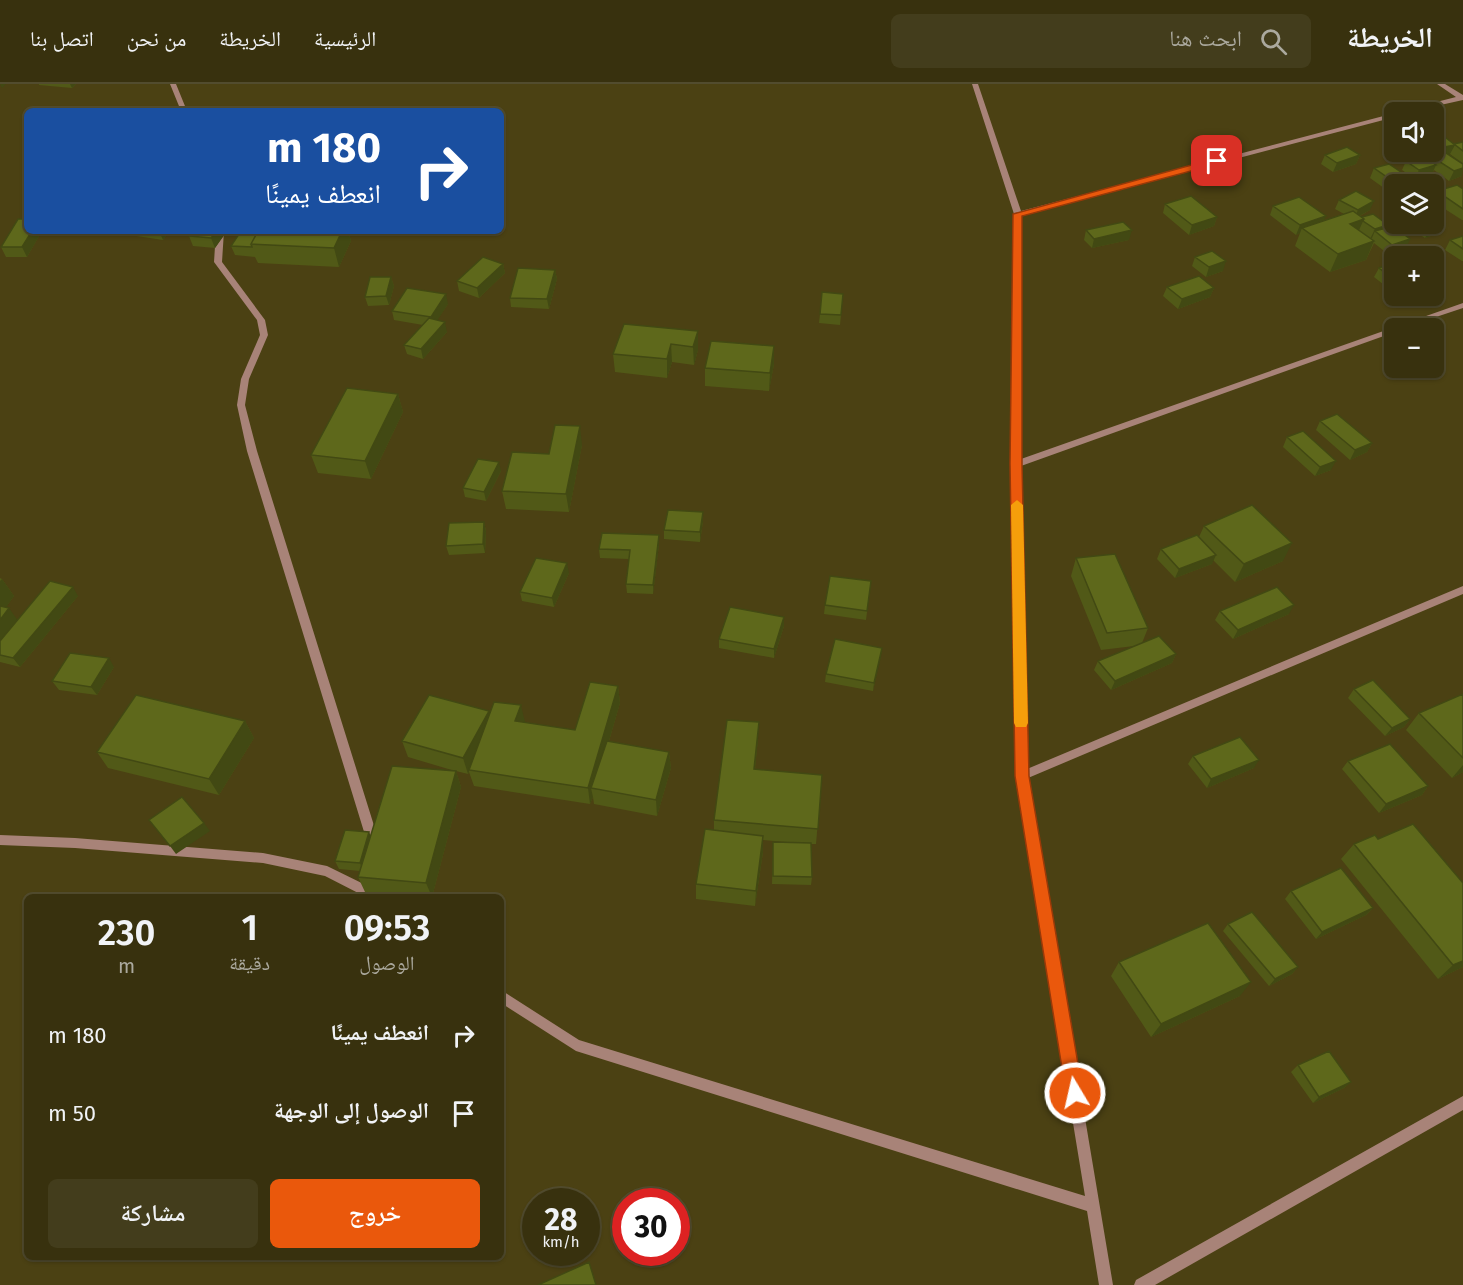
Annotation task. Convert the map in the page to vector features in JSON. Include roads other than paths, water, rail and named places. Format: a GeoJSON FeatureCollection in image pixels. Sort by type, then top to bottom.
{"type":"FeatureCollection","features":[{"type":"Feature","properties":{"kind":"street"},"geometry":{"type":"LineString","coordinates":[[172,84],[183,108]]}},
{"type":"Feature","properties":{"kind":"street"},"geometry":{"type":"LineString","coordinates":[[975,84],[1018,214],[1016,464],[1022,776],[1107,1285]]}},
{"type":"Feature","properties":{"kind":"street"},"geometry":{"type":"LineString","coordinates":[[1440,84],[1462,97]]}},
{"type":"Feature","properties":{"kind":"street"},"geometry":{"type":"LineString","coordinates":[[1442,102],[1462,97]]}},
{"type":"Feature","properties":{"kind":"street"},"geometry":{"type":"LineString","coordinates":[[1018,214],[1384,117]]}},
{"type":"Feature","properties":{"kind":"street"},"geometry":{"type":"LineString","coordinates":[[220,234],[218,262],[261,320],[264,335],[245,379],[241,405],[252,451],[380,863]]}},
{"type":"Feature","properties":{"kind":"street"},"geometry":{"type":"LineString","coordinates":[[1427,318],[1463,305]]}},
{"type":"Feature","properties":{"kind":"street"},"geometry":{"type":"LineString","coordinates":[[1016,464],[1384,333]]}},
{"type":"Feature","properties":{"kind":"street"},"geometry":{"type":"LineString","coordinates":[[1022,776],[1463,590]]}},
{"type":"Feature","properties":{"kind":"street"},"geometry":{"type":"LineString","coordinates":[[0,840],[75,843],[263,858],[327,871],[372,894]]}},
{"type":"Feature","properties":{"kind":"street"},"geometry":{"type":"LineString","coordinates":[[504,998],[576,1045],[1093,1206]]}},
{"type":"Feature","properties":{"kind":"street"},"geometry":{"type":"LineString","coordinates":[[1141,1285],[1463,1103]]}}]}
